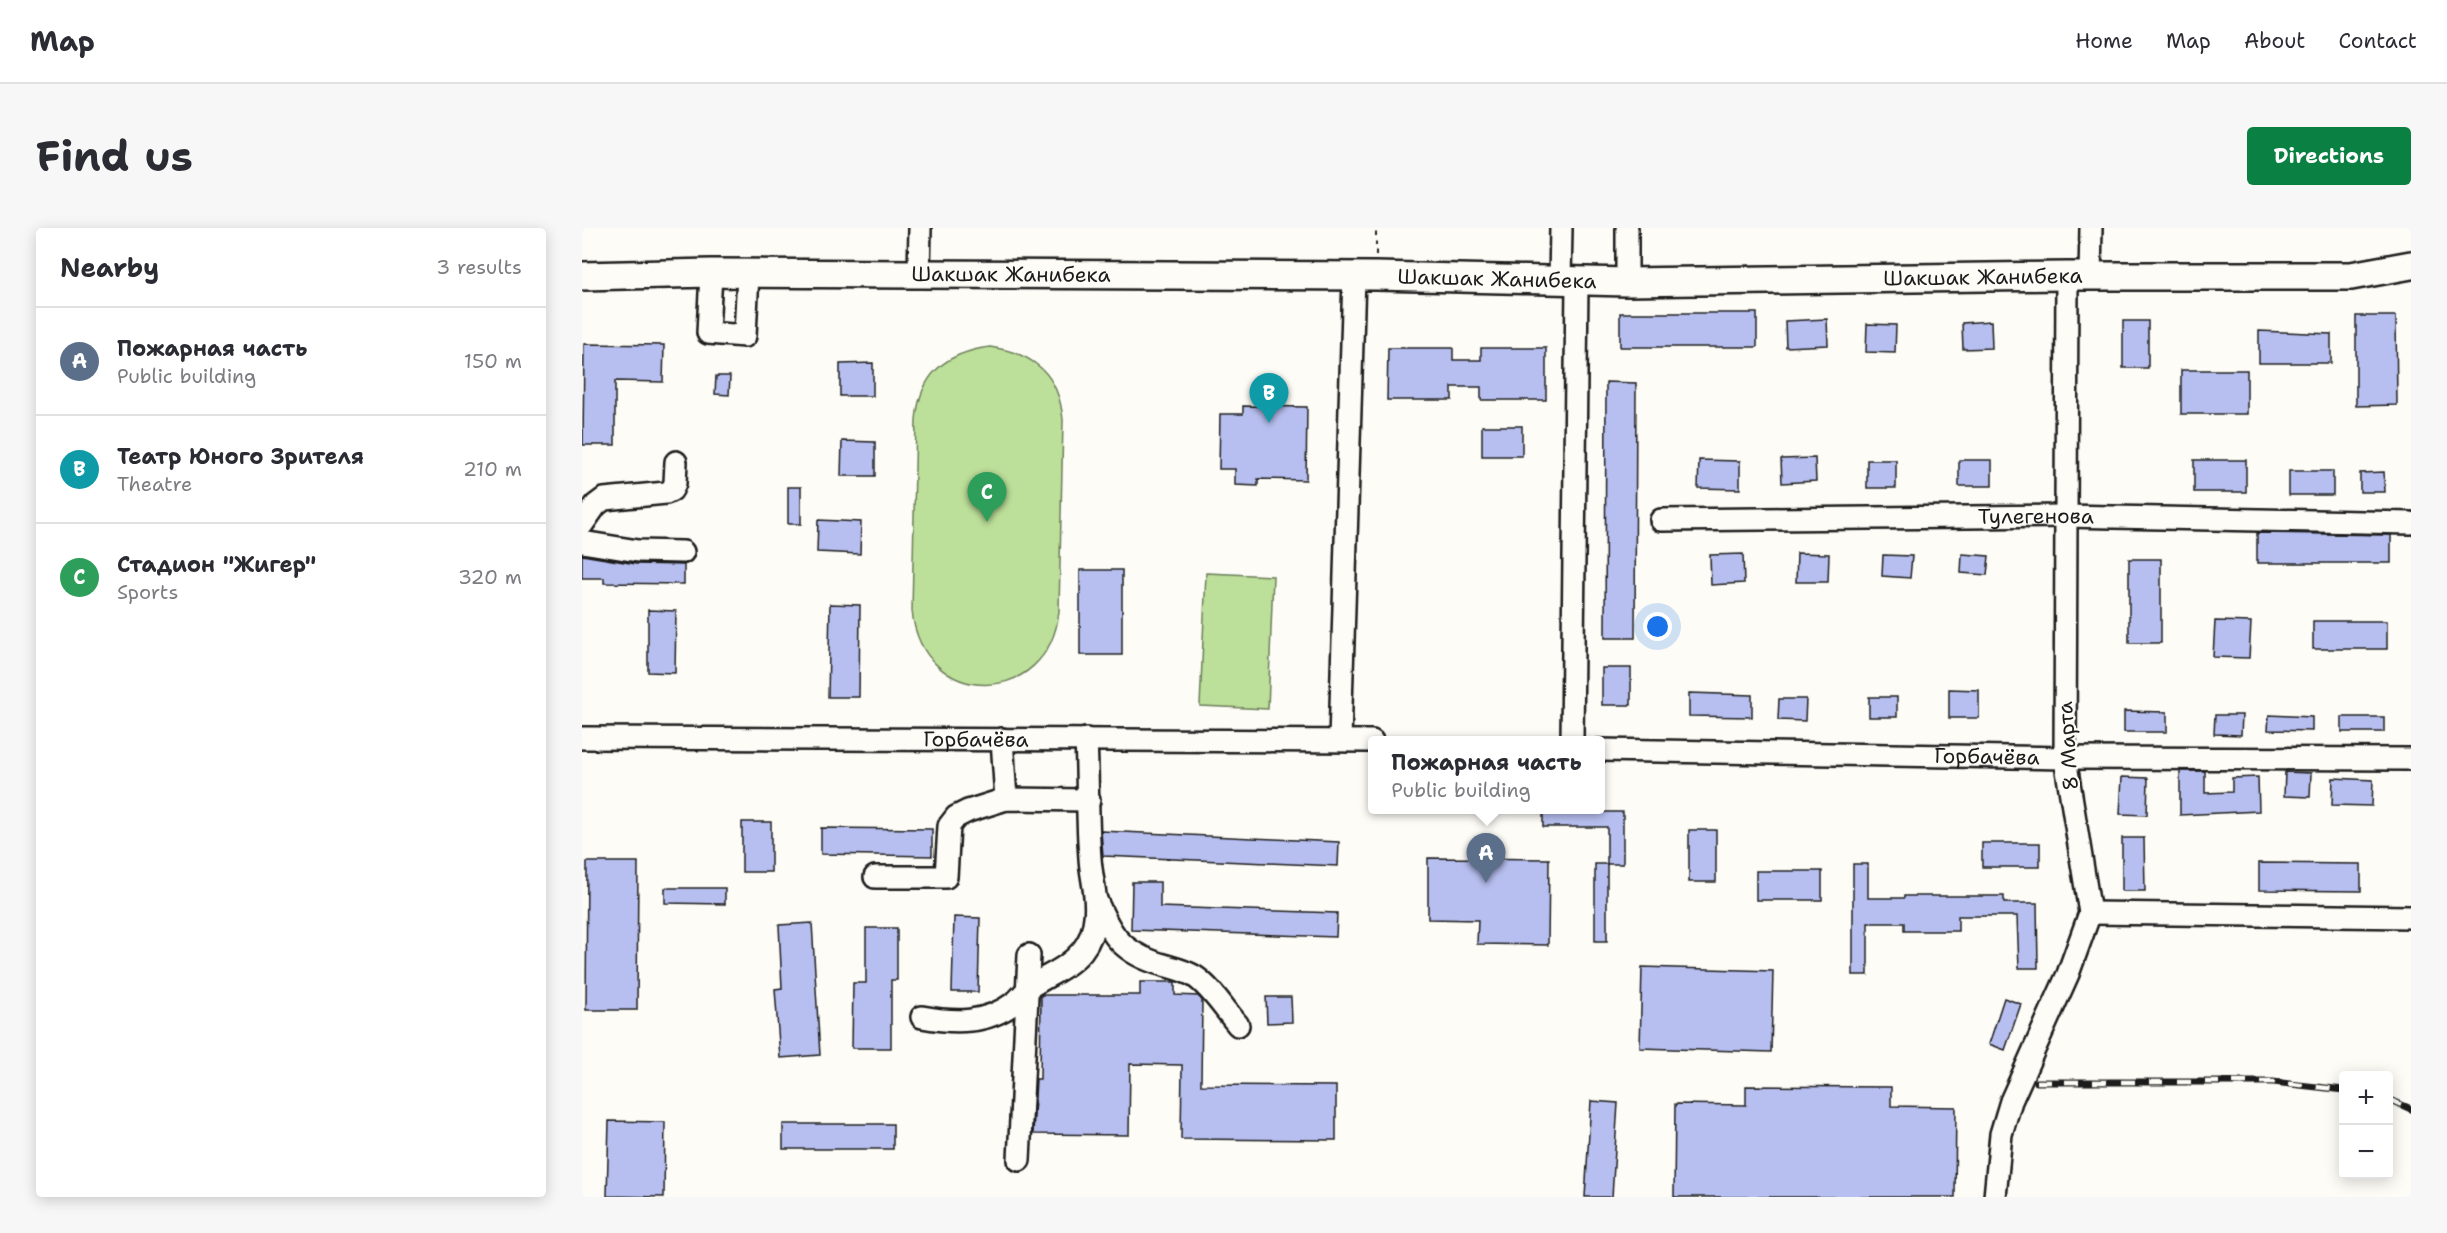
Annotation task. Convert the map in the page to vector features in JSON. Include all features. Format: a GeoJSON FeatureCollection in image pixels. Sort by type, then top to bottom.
{"type":"FeatureCollection","features":[{"type":"Feature","properties":{"kind":"main road","name":"Шакшак Жанибека"},"geometry":{"type":"LineString","coordinates":[[582,276],[748,273],[1365,276],[1627,282],[2079,276],[2350,276],[2411,265]]}},
{"type":"Feature","properties":{"kind":"street"},"geometry":{"type":"LineString","coordinates":[[919,274],[920,228]]}},
{"type":"Feature","properties":{"kind":"street"},"geometry":{"type":"LineString","coordinates":[[1561,228],[1569,281],[1572,736]]}},
{"type":"Feature","properties":{"kind":"street"},"geometry":{"type":"LineString","coordinates":[[1627,228],[1627,282]]}},
{"type":"Feature","properties":{"kind":"street","name":"8 Марта"},"geometry":{"type":"LineString","coordinates":[[1995,1197],[2001,1134],[2011,1101],[2068,974],[2090,913],[2065,758],[2064,516],[2079,276],[2091,228]]}},
{"type":"Feature","properties":{"kind":"street"},"geometry":{"type":"LineString","coordinates":[[711,273],[708,333],[745,336],[748,273]]}},
{"type":"Feature","properties":{"kind":"street"},"geometry":{"type":"LineString","coordinates":[[1340,740],[1365,276]]}},
{"type":"Feature","properties":{"kind":"street"},"geometry":{"type":"LineString","coordinates":[[582,525],[596,505],[604,499],[666,494],[672,490],[675,483],[676,462]]}},
{"type":"Feature","properties":{"kind":"street","name":"Тулегенова"},"geometry":{"type":"LineString","coordinates":[[1661,520],[2064,516],[2411,523]]}},
{"type":"Feature","properties":{"kind":"street"},"geometry":{"type":"LineString","coordinates":[[582,542],[638,551],[683,552]]}},
{"type":"Feature","properties":{"kind":"street","name":"Горбачёва"},"geometry":{"type":"LineString","coordinates":[[582,738],[1368,741]]}},
{"type":"Feature","properties":{"kind":"street"},"geometry":{"type":"LineString","coordinates":[[1002,739],[1006,799]]}},
{"type":"Feature","properties":{"kind":"street"},"geometry":{"type":"LineString","coordinates":[[922,1017],[962,1023],[984,1018],[1015,1002],[1029,988],[1070,963],[1083,950],[1090,937],[1095,917],[1089,854],[1086,739]]}},
{"type":"Feature","properties":{"kind":"street","name":"Горбачёва"},"geometry":{"type":"LineString","coordinates":[[1605,750],[2065,758],[2411,759]]}},
{"type":"Feature","properties":{"kind":"street"},"geometry":{"type":"LineString","coordinates":[[875,877],[946,877],[949,826],[956,817],[968,811],[1006,799],[1089,800]]}},
{"type":"Feature","properties":{"kind":"street"},"geometry":{"type":"LineString","coordinates":[[1095,900],[1108,928],[1119,942],[1153,962],[1195,977],[1238,1025]]}},
{"type":"Feature","properties":{"kind":"street"},"geometry":{"type":"LineString","coordinates":[[2090,913],[2411,917]]}},
{"type":"Feature","properties":{"kind":"street"},"geometry":{"type":"LineString","coordinates":[[1018,1160],[1029,955]]}},
{"type":"Feature","properties":{"kind":"path"},"geometry":{"type":"LineString","coordinates":[[1365,276],[1376,228]]}},
{"type":"Feature","properties":{"kind":"green space"},"geometry":{"type":"Polygon","coordinates":[[[990,347],[1019,354],[1042,368],[1056,390],[1063,420],[1059,611],[1050,643],[1033,666],[1011,680],[986,684],[960,680],[938,666],[921,643],[912,611],[918,404],[929,378],[938,368],[960,354],[990,347]]]}},
{"type":"Feature","properties":{"kind":"green space"},"geometry":{"type":"Polygon","coordinates":[[[1206,573],[1273,576],[1268,709],[1200,706],[1206,573]]]}},
{"type":"Feature","properties":{"kind":"building"},"geometry":{"type":"Polygon","coordinates":[[[1620,313],[1757,313],[1757,347],[1620,347],[1620,313]]]}},
{"type":"Feature","properties":{"kind":"building"},"geometry":{"type":"Polygon","coordinates":[[[2356,316],[2396,316],[2397,405],[2356,406],[2356,316]]]}},
{"type":"Feature","properties":{"kind":"building"},"geometry":{"type":"Polygon","coordinates":[[[1827,319],[1828,345],[1786,347],[1785,321],[1827,319]]]}},
{"type":"Feature","properties":{"kind":"building"},"geometry":{"type":"Polygon","coordinates":[[[1991,321],[1992,348],[1963,349],[1962,323],[1991,321]]]}},
{"type":"Feature","properties":{"kind":"building"},"geometry":{"type":"Polygon","coordinates":[[[2123,321],[2148,321],[2148,368],[2123,368],[2123,321]]]}},
{"type":"Feature","properties":{"kind":"building"},"geometry":{"type":"Polygon","coordinates":[[[1867,324],[1896,325],[1895,353],[1866,352],[1867,324]]]}},
{"type":"Feature","properties":{"kind":"building"},"geometry":{"type":"Polygon","coordinates":[[[2259,331],[2331,334],[2331,363],[2259,363],[2259,331]]]}},
{"type":"Feature","properties":{"kind":"building"},"geometry":{"type":"Polygon","coordinates":[[[584,344],[664,345],[663,382],[615,381],[615,445],[583,445],[584,344]]]}},
{"type":"Feature","properties":{"kind":"building"},"geometry":{"type":"Polygon","coordinates":[[[1388,348],[1453,348],[1453,360],[1481,360],[1481,348],[1546,348],[1546,400],[1481,400],[1481,387],[1452,387],[1452,400],[1387,400],[1388,348]]]}},
{"type":"Feature","properties":{"kind":"building"},"geometry":{"type":"Polygon","coordinates":[[[873,363],[873,396],[840,396],[840,364],[873,363]]]}},
{"type":"Feature","properties":{"kind":"building"},"geometry":{"type":"Polygon","coordinates":[[[2181,370],[2247,370],[2247,414],[2181,414],[2181,370]]]}},
{"type":"Feature","properties":{"kind":"building"},"geometry":{"type":"Polygon","coordinates":[[[716,376],[730,376],[729,395],[715,394],[716,376]]]}},
{"type":"Feature","properties":{"kind":"building"},"geometry":{"type":"Polygon","coordinates":[[[1606,382],[1636,383],[1635,638],[1605,638],[1606,382]]]}},
{"type":"Feature","properties":{"kind":"building"},"geometry":{"type":"Polygon","coordinates":[[[1243,406],[1307,407],[1306,480],[1258,479],[1258,486],[1235,485],[1235,469],[1219,469],[1220,414],[1243,414],[1243,406]]]}},
{"type":"Feature","properties":{"kind":"building"},"geometry":{"type":"Polygon","coordinates":[[[1482,426],[1522,426],[1522,456],[1482,456],[1482,426]]]}},
{"type":"Feature","properties":{"kind":"building"},"geometry":{"type":"Polygon","coordinates":[[[842,441],[875,442],[875,476],[841,476],[842,441]]]}},
{"type":"Feature","properties":{"kind":"building"},"geometry":{"type":"Polygon","coordinates":[[[1815,458],[1816,481],[1782,483],[1781,459],[1815,458]]]}},
{"type":"Feature","properties":{"kind":"building"},"geometry":{"type":"Polygon","coordinates":[[[1699,460],[1740,461],[1740,489],[1698,488],[1699,460]]]}},
{"type":"Feature","properties":{"kind":"building"},"geometry":{"type":"Polygon","coordinates":[[[1867,460],[1896,460],[1896,488],[1867,488],[1867,460]]]}},
{"type":"Feature","properties":{"kind":"building"},"geometry":{"type":"Polygon","coordinates":[[[1959,460],[1992,460],[1992,486],[1959,486],[1959,460]]]}},
{"type":"Feature","properties":{"kind":"building"},"geometry":{"type":"Polygon","coordinates":[[[2194,460],[2246,460],[2246,492],[2194,492],[2194,460]]]}},
{"type":"Feature","properties":{"kind":"building"},"geometry":{"type":"Polygon","coordinates":[[[2289,471],[2333,471],[2333,495],[2289,495],[2289,471]]]}},
{"type":"Feature","properties":{"kind":"building"},"geometry":{"type":"Polygon","coordinates":[[[2384,472],[2385,492],[2360,492],[2360,473],[2384,472]]]}},
{"type":"Feature","properties":{"kind":"building"},"geometry":{"type":"Polygon","coordinates":[[[788,487],[801,487],[801,524],[788,524],[788,487]]]}},
{"type":"Feature","properties":{"kind":"building"},"geometry":{"type":"Polygon","coordinates":[[[818,520],[861,522],[860,554],[817,552],[818,520]]]}},
{"type":"Feature","properties":{"kind":"building"},"geometry":{"type":"Polygon","coordinates":[[[2257,533],[2391,535],[2391,563],[2257,563],[2257,533]]]}},
{"type":"Feature","properties":{"kind":"building"},"geometry":{"type":"Polygon","coordinates":[[[1797,553],[1829,554],[1828,582],[1796,582],[1797,553]]]}},
{"type":"Feature","properties":{"kind":"building"},"geometry":{"type":"Polygon","coordinates":[[[1743,554],[1744,583],[1711,585],[1710,555],[1743,554]]]}},
{"type":"Feature","properties":{"kind":"building"},"geometry":{"type":"Polygon","coordinates":[[[1962,554],[1989,556],[1987,575],[1961,573],[1962,554]]]}},
{"type":"Feature","properties":{"kind":"building"},"geometry":{"type":"Polygon","coordinates":[[[582,555],[636,564],[684,565],[684,584],[604,583],[604,578],[582,578],[582,555]]]}},
{"type":"Feature","properties":{"kind":"building"},"geometry":{"type":"Polygon","coordinates":[[[1883,555],[1912,556],[1910,578],[1882,576],[1883,555]]]}},
{"type":"Feature","properties":{"kind":"building"},"geometry":{"type":"Polygon","coordinates":[[[2129,559],[2161,559],[2161,643],[2129,643],[2129,559]]]}},
{"type":"Feature","properties":{"kind":"building"},"geometry":{"type":"Polygon","coordinates":[[[1080,570],[1122,570],[1122,655],[1080,655],[1080,570]]]}},
{"type":"Feature","properties":{"kind":"building"},"geometry":{"type":"Polygon","coordinates":[[[830,604],[860,605],[859,697],[828,697],[830,604]]]}},
{"type":"Feature","properties":{"kind":"building"},"geometry":{"type":"Polygon","coordinates":[[[648,610],[676,611],[675,673],[648,672],[648,610]]]}},
{"type":"Feature","properties":{"kind":"building"},"geometry":{"type":"Polygon","coordinates":[[[2215,621],[2251,622],[2249,658],[2213,657],[2215,621]]]}},
{"type":"Feature","properties":{"kind":"building"},"geometry":{"type":"Polygon","coordinates":[[[2313,621],[2387,621],[2387,649],[2313,649],[2313,621]]]}},
{"type":"Feature","properties":{"kind":"building"},"geometry":{"type":"Polygon","coordinates":[[[1602,668],[1631,668],[1631,705],[1602,705],[1602,668]]]}},
{"type":"Feature","properties":{"kind":"building"},"geometry":{"type":"Polygon","coordinates":[[[1949,689],[1979,690],[1979,718],[1949,718],[1949,689]]]}},
{"type":"Feature","properties":{"kind":"building"},"geometry":{"type":"Polygon","coordinates":[[[1689,693],[1752,695],[1752,717],[1689,716],[1689,693]]]}},
{"type":"Feature","properties":{"kind":"building"},"geometry":{"type":"Polygon","coordinates":[[[1869,697],[1897,697],[1897,717],[1869,717],[1869,697]]]}},
{"type":"Feature","properties":{"kind":"building"},"geometry":{"type":"Polygon","coordinates":[[[1779,699],[1806,699],[1805,721],[1778,720],[1779,699]]]}},
{"type":"Feature","properties":{"kind":"building"},"geometry":{"type":"Polygon","coordinates":[[[2124,711],[2167,712],[2167,732],[2124,732],[2124,711]]]}},
{"type":"Feature","properties":{"kind":"building"},"geometry":{"type":"Polygon","coordinates":[[[2215,715],[2242,715],[2241,735],[2214,734],[2215,715]]]}},
{"type":"Feature","properties":{"kind":"building"},"geometry":{"type":"Polygon","coordinates":[[[2269,715],[2312,717],[2312,731],[2268,730],[2269,715]]]}},
{"type":"Feature","properties":{"kind":"building"},"geometry":{"type":"Polygon","coordinates":[[[2342,717],[2384,717],[2384,732],[2342,732],[2342,717]]]}},
{"type":"Feature","properties":{"kind":"building"},"geometry":{"type":"Polygon","coordinates":[[[2180,771],[2205,771],[2205,793],[2232,792],[2232,778],[2258,777],[2259,811],[2180,815],[2180,771]]]}},
{"type":"Feature","properties":{"kind":"building"},"geometry":{"type":"Polygon","coordinates":[[[2285,772],[2311,773],[2310,797],[2284,796],[2285,772]]]}},
{"type":"Feature","properties":{"kind":"building"},"geometry":{"type":"Polygon","coordinates":[[[2122,777],[2148,778],[2147,815],[2120,814],[2122,777]]]}},
{"type":"Feature","properties":{"kind":"building"},"geometry":{"type":"Polygon","coordinates":[[[2333,778],[2373,780],[2372,806],[2332,805],[2333,778]]]}},
{"type":"Feature","properties":{"kind":"building"},"geometry":{"type":"Polygon","coordinates":[[[1623,812],[1623,864],[1607,864],[1607,827],[1543,827],[1543,814],[1623,812]]]}},
{"type":"Feature","properties":{"kind":"building"},"geometry":{"type":"Polygon","coordinates":[[[742,822],[771,822],[771,872],[742,872],[742,822]]]}},
{"type":"Feature","properties":{"kind":"building"},"geometry":{"type":"Polygon","coordinates":[[[821,828],[932,829],[932,856],[821,854],[821,828]]]}},
{"type":"Feature","properties":{"kind":"building"},"geometry":{"type":"Polygon","coordinates":[[[1689,830],[1716,830],[1716,882],[1689,882],[1689,830]]]}},
{"type":"Feature","properties":{"kind":"building"},"geometry":{"type":"Polygon","coordinates":[[[1101,831],[1339,842],[1338,866],[1103,856],[1101,831]]]}},
{"type":"Feature","properties":{"kind":"building"},"geometry":{"type":"Polygon","coordinates":[[[2122,838],[2144,838],[2145,891],[2122,891],[2122,838]]]}},
{"type":"Feature","properties":{"kind":"building"},"geometry":{"type":"Polygon","coordinates":[[[1982,843],[2040,843],[2040,867],[1982,867],[1982,843]]]}},
{"type":"Feature","properties":{"kind":"building"},"geometry":{"type":"Polygon","coordinates":[[[1428,858],[1549,859],[1548,945],[1477,944],[1478,920],[1428,919],[1428,858]]]}},
{"type":"Feature","properties":{"kind":"building"},"geometry":{"type":"Polygon","coordinates":[[[587,862],[638,862],[637,1010],[586,1010],[587,862]]]}},
{"type":"Feature","properties":{"kind":"building"},"geometry":{"type":"Polygon","coordinates":[[[2259,863],[2361,864],[2361,891],[2259,890],[2259,863]]]}},
{"type":"Feature","properties":{"kind":"building"},"geometry":{"type":"Polygon","coordinates":[[[1595,864],[1607,864],[1607,941],[1595,941],[1595,864]]]}},
{"type":"Feature","properties":{"kind":"building"},"geometry":{"type":"Polygon","coordinates":[[[1853,864],[1868,864],[1868,898],[2004,896],[2004,903],[2037,903],[2038,968],[2019,968],[2017,916],[1958,916],[1958,931],[1904,931],[1904,923],[1868,923],[1868,975],[1853,975],[1853,864]]]}},
{"type":"Feature","properties":{"kind":"building"},"geometry":{"type":"Polygon","coordinates":[[[1756,871],[1822,871],[1822,900],[1756,900],[1756,871]]]}},
{"type":"Feature","properties":{"kind":"building"},"geometry":{"type":"Polygon","coordinates":[[[1132,882],[1160,882],[1160,907],[1337,913],[1336,937],[1131,930],[1132,882]]]}},
{"type":"Feature","properties":{"kind":"building"},"geometry":{"type":"Polygon","coordinates":[[[665,888],[725,888],[725,904],[665,903],[665,888]]]}},
{"type":"Feature","properties":{"kind":"building"},"geometry":{"type":"Polygon","coordinates":[[[954,917],[980,918],[978,992],[952,992],[954,917]]]}},
{"type":"Feature","properties":{"kind":"building"},"geometry":{"type":"Polygon","coordinates":[[[812,923],[820,1055],[780,1058],[775,989],[782,988],[779,925],[812,923]]]}},
{"type":"Feature","properties":{"kind":"building"},"geometry":{"type":"Polygon","coordinates":[[[866,928],[897,928],[897,980],[891,980],[891,1048],[852,1048],[853,983],[866,983],[866,928]]]}},
{"type":"Feature","properties":{"kind":"building"},"geometry":{"type":"Polygon","coordinates":[[[1642,967],[1773,971],[1771,1052],[1640,1048],[1642,967]]]}},
{"type":"Feature","properties":{"kind":"building"},"geometry":{"type":"Polygon","coordinates":[[[1140,982],[1175,982],[1175,995],[1198,996],[1202,1000],[1201,1085],[1336,1086],[1336,1140],[1181,1139],[1182,1065],[1130,1064],[1129,1135],[1033,1134],[1036,1079],[1040,1079],[1041,995],[1140,995],[1140,982]]]}},
{"type":"Feature","properties":{"kind":"building"},"geometry":{"type":"Polygon","coordinates":[[[1266,997],[1291,997],[1292,1022],[1267,1023],[1266,997]]]}},
{"type":"Feature","properties":{"kind":"building"},"geometry":{"type":"Polygon","coordinates":[[[2004,998],[2021,1004],[2005,1050],[1989,1044],[2004,998]]]}},
{"type":"Feature","properties":{"kind":"building"},"geometry":{"type":"Polygon","coordinates":[[[1746,1086],[1891,1087],[1891,1106],[1956,1107],[1955,1197],[1674,1197],[1675,1104],[1746,1105],[1746,1086]]]}},
{"type":"Feature","properties":{"kind":"building"},"geometry":{"type":"Polygon","coordinates":[[[1591,1101],[1618,1103],[1612,1197],[1585,1197],[1591,1101]]]}},
{"type":"Feature","properties":{"kind":"building"},"geometry":{"type":"Polygon","coordinates":[[[609,1121],[665,1122],[664,1197],[607,1196],[609,1121]]]}},
{"type":"Feature","properties":{"kind":"building"},"geometry":{"type":"Polygon","coordinates":[[[783,1124],[893,1124],[893,1149],[783,1149],[783,1124]]]}},
{"type":"Feature","properties":{"kind":"railway"},"geometry":{"type":"LineString","coordinates":[[2037,1082],[2273,1082],[2339,1089]]}},
{"type":"Feature","properties":{"kind":"railway"},"geometry":{"type":"LineString","coordinates":[[2393,1101],[2411,1109]]}},
{"type":"Feature","properties":{"kind":"place","name":"Театр Юного Зрителя"},"geometry":{"type":"Point","coordinates":[1269,423]}},
{"type":"Feature","properties":{"kind":"place","name":"Стадион \"Жигер\""},"geometry":{"type":"Point","coordinates":[987,522]}},
{"type":"Feature","properties":{"kind":"place","name":"Пожарная часть"},"geometry":{"type":"Point","coordinates":[1486,883]}}]}
